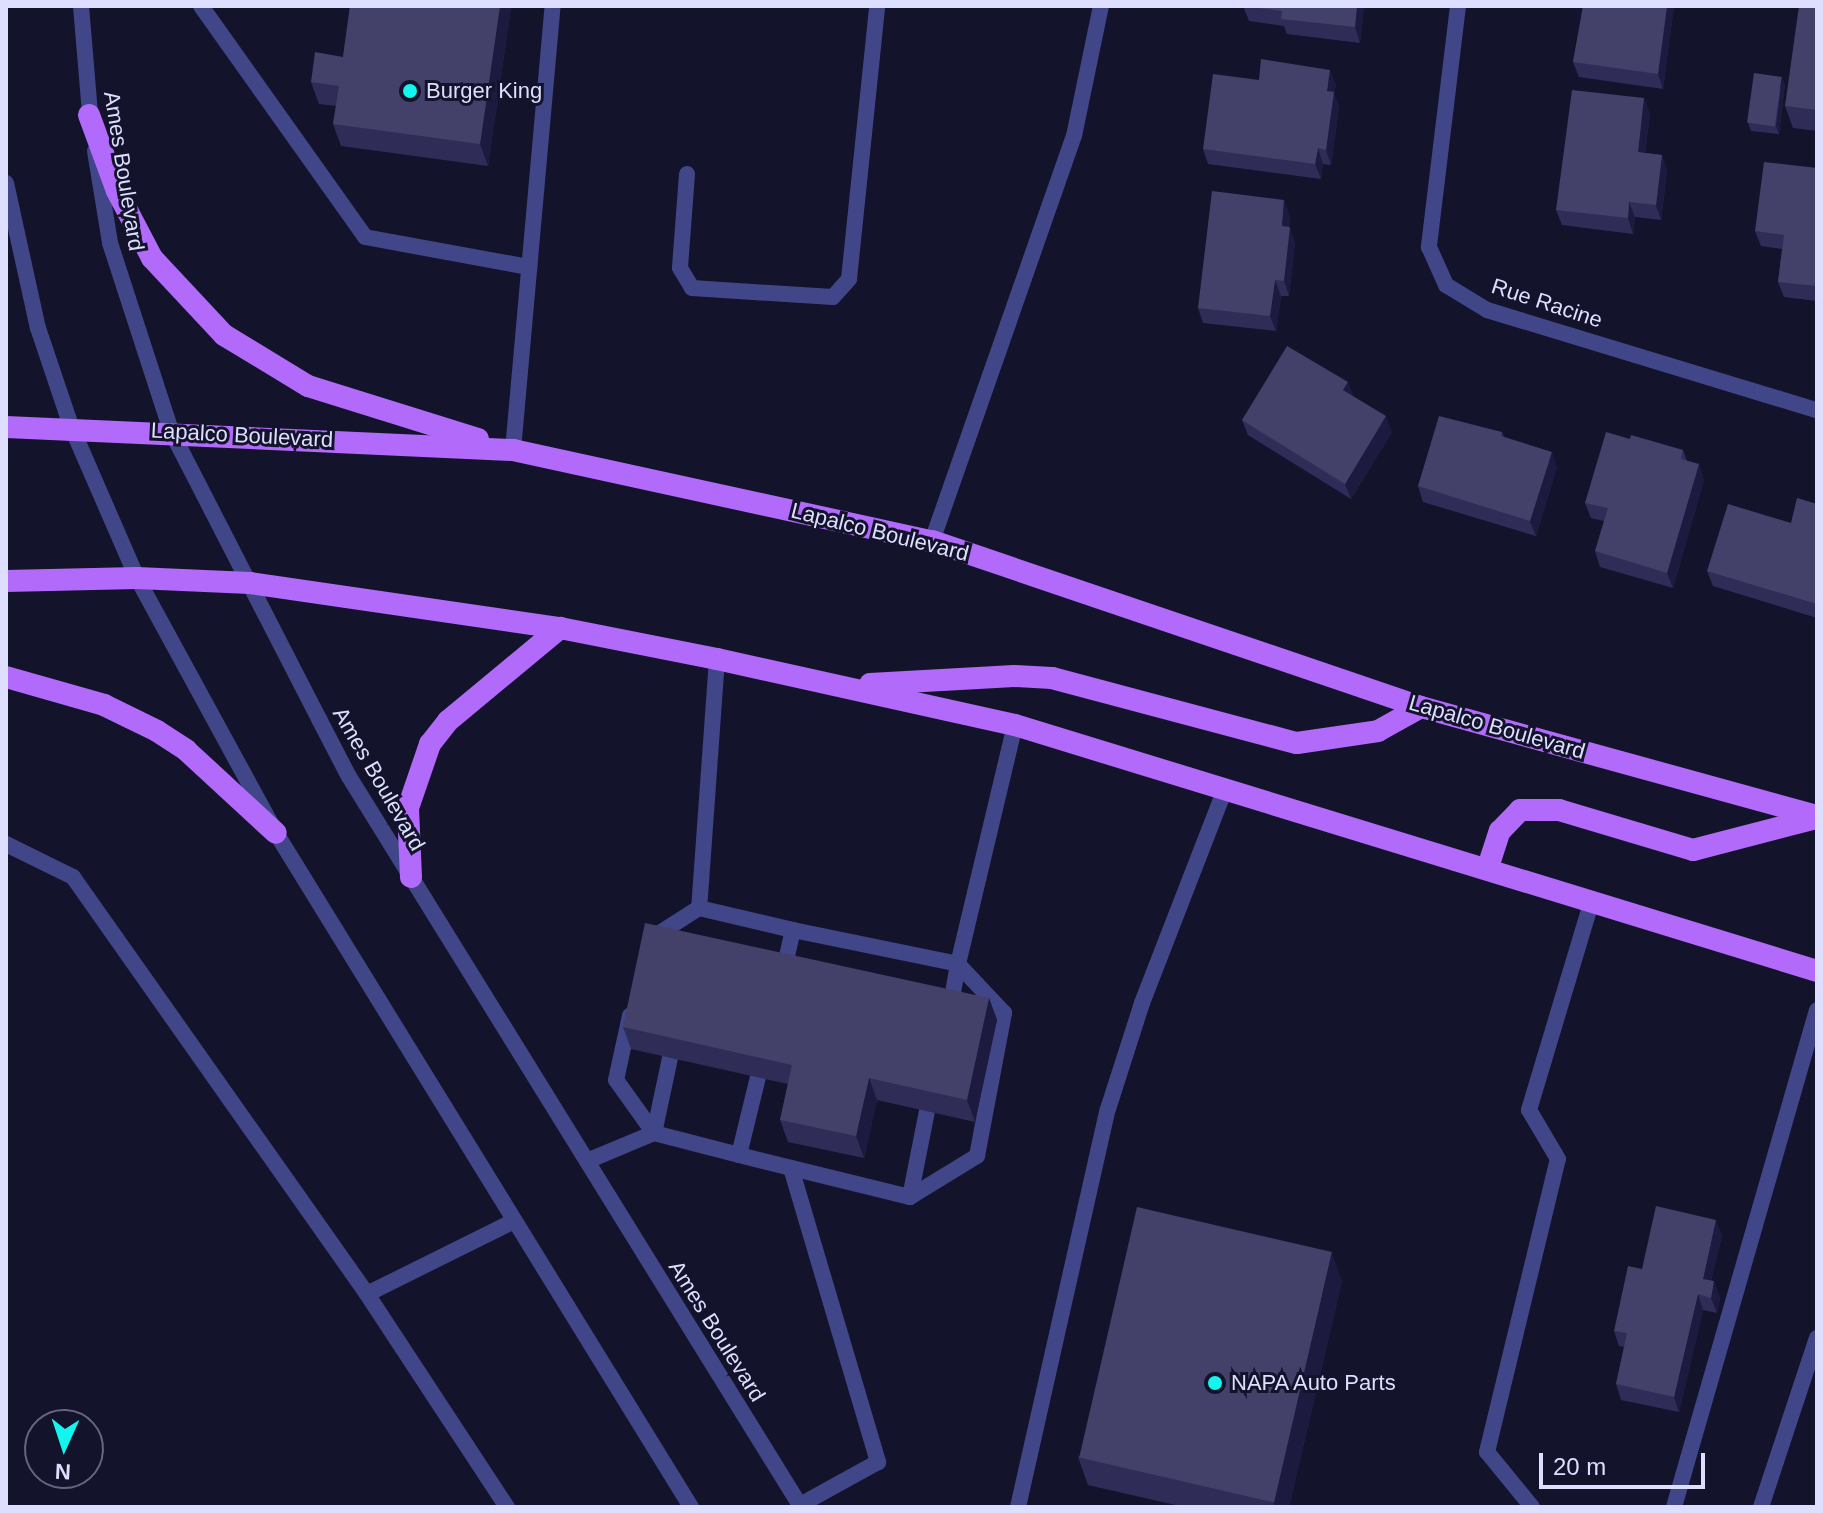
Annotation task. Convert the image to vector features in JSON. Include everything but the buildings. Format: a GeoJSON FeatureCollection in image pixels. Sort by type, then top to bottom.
{"type":"FeatureCollection","features":[{"type":"Feature","properties":{"kind":"main road"},"geometry":{"type":"LineString","coordinates":[[89,115],[117,191],[152,258],[224,335],[308,386],[513,450]]}},
{"type":"Feature","properties":{"kind":"main road","name":"Lapalco Boulevard"},"geometry":{"type":"LineString","coordinates":[[6,427],[71,426],[513,450],[932,541],[1421,707],[1817,817]]}},
{"type":"Feature","properties":{"kind":"main road"},"geometry":{"type":"LineString","coordinates":[[6,581],[137,578],[250,583],[560,628],[717,659],[1015,725],[1488,867],[1817,971]]}},
{"type":"Feature","properties":{"kind":"main road"},"geometry":{"type":"LineString","coordinates":[[411,877],[408,808],[430,744],[448,721],[560,628]]}},
{"type":"Feature","properties":{"kind":"main road"},"geometry":{"type":"LineString","coordinates":[[841,686],[1014,676],[1052,678],[1297,743],[1334,741],[1378,731],[1421,707]]}},
{"type":"Feature","properties":{"kind":"main road"},"geometry":{"type":"LineString","coordinates":[[6,677],[104,705],[157,731],[186,750],[276,833]]}},
{"type":"Feature","properties":{"kind":"main road"},"geometry":{"type":"LineString","coordinates":[[1488,867],[1500,831],[1520,810],[1559,810],[1693,850],[1817,817]]}},
{"type":"Feature","properties":{"kind":"street","name":"Ames Boulevard"},"geometry":{"type":"LineString","coordinates":[[81,6],[89,115],[110,243],[171,431],[348,775],[800,1506]]}},
{"type":"Feature","properties":{"kind":"street"},"geometry":{"type":"LineString","coordinates":[[201,6],[365,237],[529,267]]}},
{"type":"Feature","properties":{"kind":"street"},"geometry":{"type":"LineString","coordinates":[[513,450],[553,6]]}},
{"type":"Feature","properties":{"kind":"street"},"geometry":{"type":"LineString","coordinates":[[687,174],[680,268],[692,288],[833,297],[849,279],[877,6]]}},
{"type":"Feature","properties":{"kind":"street"},"geometry":{"type":"LineString","coordinates":[[932,541],[1074,136],[1101,6]]}},
{"type":"Feature","properties":{"kind":"street","name":"Rue Racine"},"geometry":{"type":"LineString","coordinates":[[1458,6],[1429,247],[1446,285],[1487,310],[1817,410]]}},
{"type":"Feature","properties":{"kind":"street"},"geometry":{"type":"LineString","coordinates":[[6,183],[38,328],[71,426],[137,578],[276,833],[691,1507]]}},
{"type":"Feature","properties":{"kind":"street"},"geometry":{"type":"LineString","coordinates":[[693,938],[699,908],[717,659]]}},
{"type":"Feature","properties":{"kind":"street"},"geometry":{"type":"LineString","coordinates":[[950,1010],[958,964],[1015,725]]}},
{"type":"Feature","properties":{"kind":"street"},"geometry":{"type":"LineString","coordinates":[[1018,1507],[1108,1109],[1142,1003],[1225,789]]}},
{"type":"Feature","properties":{"kind":"street"},"geometry":{"type":"LineString","coordinates":[[6,844],[73,877],[367,1294],[507,1507]]}},
{"type":"Feature","properties":{"kind":"street"},"geometry":{"type":"LineString","coordinates":[[1532,1507],[1487,1452],[1558,1159],[1529,1110],[1592,900]]}},
{"type":"Feature","properties":{"kind":"street"},"geometry":{"type":"LineString","coordinates":[[587,1161],[654,1133],[910,1197],[977,1156],[1004,1013],[958,964],[699,908],[645,942],[642,957]]}},
{"type":"Feature","properties":{"kind":"street"},"geometry":{"type":"LineString","coordinates":[[782,975],[793,930]]}},
{"type":"Feature","properties":{"kind":"street"},"geometry":{"type":"LineString","coordinates":[[632,1003],[616,1080],[654,1133]]}},
{"type":"Feature","properties":{"kind":"street"},"geometry":{"type":"LineString","coordinates":[[1674,1507],[1817,1010]]}},
{"type":"Feature","properties":{"kind":"street"},"geometry":{"type":"LineString","coordinates":[[654,1133],[670,1058]]}},
{"type":"Feature","properties":{"kind":"street"},"geometry":{"type":"LineString","coordinates":[[739,1155],[758,1077]]}},
{"type":"Feature","properties":{"kind":"street"},"geometry":{"type":"LineString","coordinates":[[910,1197],[927,1111]]}},
{"type":"Feature","properties":{"kind":"street"},"geometry":{"type":"LineString","coordinates":[[791,1168],[878,1462],[800,1506]]}},
{"type":"Feature","properties":{"kind":"street"},"geometry":{"type":"LineString","coordinates":[[367,1294],[514,1221]]}},
{"type":"Feature","properties":{"kind":"street"},"geometry":{"type":"LineString","coordinates":[[1761,1507],[1817,1338]]}},
{"type":"Feature","properties":{"kind":"place","name":"Burger King"},"geometry":{"type":"Point","coordinates":[410,91]}},
{"type":"Feature","properties":{"kind":"place","name":"NAPA Auto Parts"},"geometry":{"type":"Point","coordinates":[1215,1383]}}]}
